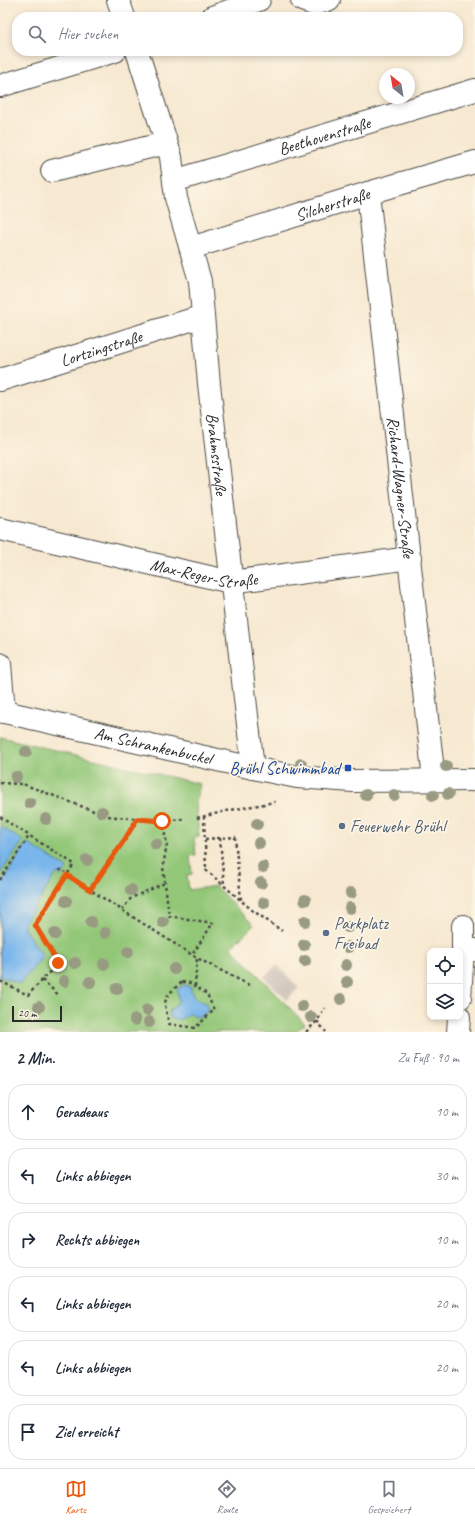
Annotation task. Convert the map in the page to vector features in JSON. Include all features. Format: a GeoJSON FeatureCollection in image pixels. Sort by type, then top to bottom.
{"type":"FeatureCollection","features":[{"type":"Feature","properties":{"kind":"street"},"geometry":{"type":"LineString","coordinates":[[118,0],[122,12]]}},
{"type":"Feature","properties":{"kind":"street"},"geometry":{"type":"LineString","coordinates":[[226,12],[259,0]]}},
{"type":"Feature","properties":{"kind":"street"},"geometry":{"type":"LineString","coordinates":[[302,0],[313,4],[329,0]]}},
{"type":"Feature","properties":{"kind":"street"},"geometry":{"type":"LineString","coordinates":[[0,86],[99,56]]}},
{"type":"Feature","properties":{"kind":"street","name":"Brahmsstraße"},"geometry":{"type":"LineString","coordinates":[[139,56],[171,157],[176,198],[192,248],[200,281],[209,384],[253,768]]}},
{"type":"Feature","properties":{"kind":"street","name":"Beethovenstraße"},"geometry":{"type":"LineString","coordinates":[[174,181],[475,90]]}},
{"type":"Feature","properties":{"kind":"street"},"geometry":{"type":"LineString","coordinates":[[52,171],[166,143]]}},
{"type":"Feature","properties":{"kind":"street","name":"Silcherstraße"},"geometry":{"type":"LineString","coordinates":[[192,248],[368,193],[475,162]]}},
{"type":"Feature","properties":{"kind":"street","name":"Richard-Wagner-Straße"},"geometry":{"type":"LineString","coordinates":[[368,193],[434,780]]}},
{"type":"Feature","properties":{"kind":"street","name":"Lortzingstraße"},"geometry":{"type":"LineString","coordinates":[[0,380],[203,316]]}},
{"type":"Feature","properties":{"kind":"street","name":"Max-Reger-Straße"},"geometry":{"type":"LineString","coordinates":[[0,529],[231,582],[410,558]]}},
{"type":"Feature","properties":{"kind":"street"},"geometry":{"type":"LineString","coordinates":[[0,664],[2,711]]}},
{"type":"Feature","properties":{"kind":"street","name":"Am Schrankenbuckel"},"geometry":{"type":"LineString","coordinates":[[2,711],[297,777],[353,781],[475,780]]}},
{"type":"Feature","properties":{"kind":"street"},"geometry":{"type":"LineString","coordinates":[[463,926],[469,950],[463,984]]}},
{"type":"Feature","properties":{"kind":"street"},"geometry":{"type":"LineString","coordinates":[[458,1032],[459,1020]]}},
{"type":"Feature","properties":{"kind":"path"},"geometry":{"type":"LineString","coordinates":[[0,783],[23,784],[107,816],[162,821],[183,819]]}},
{"type":"Feature","properties":{"kind":"path"},"geometry":{"type":"LineString","coordinates":[[197,818],[275,802]]}},
{"type":"Feature","properties":{"kind":"path"},"geometry":{"type":"LineString","coordinates":[[204,816],[206,870],[252,910],[282,931]]}},
{"type":"Feature","properties":{"kind":"path"},"geometry":{"type":"LineString","coordinates":[[0,817],[74,864],[35,925],[58,963],[28,995],[0,981]]}},
{"type":"Feature","properties":{"kind":"path"},"geometry":{"type":"LineString","coordinates":[[90,890],[137,819]]}},
{"type":"Feature","properties":{"kind":"path"},"geometry":{"type":"LineString","coordinates":[[162,821],[167,844],[163,867],[169,916],[213,923],[192,955]]}},
{"type":"Feature","properties":{"kind":"path"},"geometry":{"type":"LineString","coordinates":[[0,880],[29,836]]}},
{"type":"Feature","properties":{"kind":"path"},"geometry":{"type":"LineString","coordinates":[[205,839],[235,837],[242,901]]}},
{"type":"Feature","properties":{"kind":"path"},"geometry":{"type":"LineString","coordinates":[[220,838],[224,886]]}},
{"type":"Feature","properties":{"kind":"path"},"geometry":{"type":"LineString","coordinates":[[59,869],[65,872]]}},
{"type":"Feature","properties":{"kind":"path"},"geometry":{"type":"LineString","coordinates":[[67,875],[192,955],[251,986]]}},
{"type":"Feature","properties":{"kind":"path"},"geometry":{"type":"LineString","coordinates":[[122,910],[131,898],[165,883]]}},
{"type":"Feature","properties":{"kind":"path"},"geometry":{"type":"LineString","coordinates":[[195,986],[197,958]]}},
{"type":"Feature","properties":{"kind":"path"},"geometry":{"type":"LineString","coordinates":[[42,980],[60,996]]}},
{"type":"Feature","properties":{"kind":"path"},"geometry":{"type":"LineString","coordinates":[[182,982],[190,983],[195,986],[208,994],[214,1010],[195,1028],[169,1024],[164,1002],[168,993],[182,982]]}},
{"type":"Feature","properties":{"kind":"path"},"geometry":{"type":"LineString","coordinates":[[306,1032],[317,1021],[325,1008]]}},
{"type":"Feature","properties":{"kind":"path"},"geometry":{"type":"LineString","coordinates":[[317,1021],[326,1032]]}},
{"type":"Feature","properties":{"kind":"shaded area"},"geometry":{"type":"Polygon","coordinates":[[[277,965],[299,988],[287,1000],[264,977],[277,965]]]}},
{"type":"Feature","properties":{"kind":"green space"},"geometry":{"type":"Polygon","coordinates":[[[0,737],[200,784],[196,803],[199,837],[194,838],[196,855],[190,856],[192,874],[187,875],[189,890],[215,886],[254,925],[231,947],[305,1024],[295,1032],[0,1032],[0,737]]]}},
{"type":"Feature","properties":{"kind":"water"},"geometry":{"type":"Polygon","coordinates":[[[0,826],[23,841],[0,874],[0,826]]]}},
{"type":"Feature","properties":{"kind":"water"},"geometry":{"type":"Polygon","coordinates":[[[27,843],[67,868],[62,876],[57,873],[24,923],[24,929],[43,956],[20,984],[0,976],[0,884],[27,843]]]}},
{"type":"Feature","properties":{"kind":"water"},"geometry":{"type":"Polygon","coordinates":[[[183,985],[191,987],[194,997],[206,1003],[208,1011],[200,1017],[193,1016],[191,1013],[179,1020],[170,1018],[169,1011],[179,1000],[177,990],[183,985]]]}},
{"type":"Feature","properties":{"kind":"place","name":"Brühl Schwimmbad"},"geometry":{"type":"Point","coordinates":[348,768]}},
{"type":"Feature","properties":{"kind":"place","name":"Feuerwehr Brühl"},"geometry":{"type":"Point","coordinates":[342,826]}},
{"type":"Feature","properties":{"kind":"place","name":"Parkplatz Freibad"},"geometry":{"type":"Point","coordinates":[326,933]}},
{"type":"Feature","properties":{"kind":"route"},"geometry":{"type":"LineString","coordinates":[[58,963],[35,925],[67,875],[90,890],[137,819],[162,821]]}}]}
